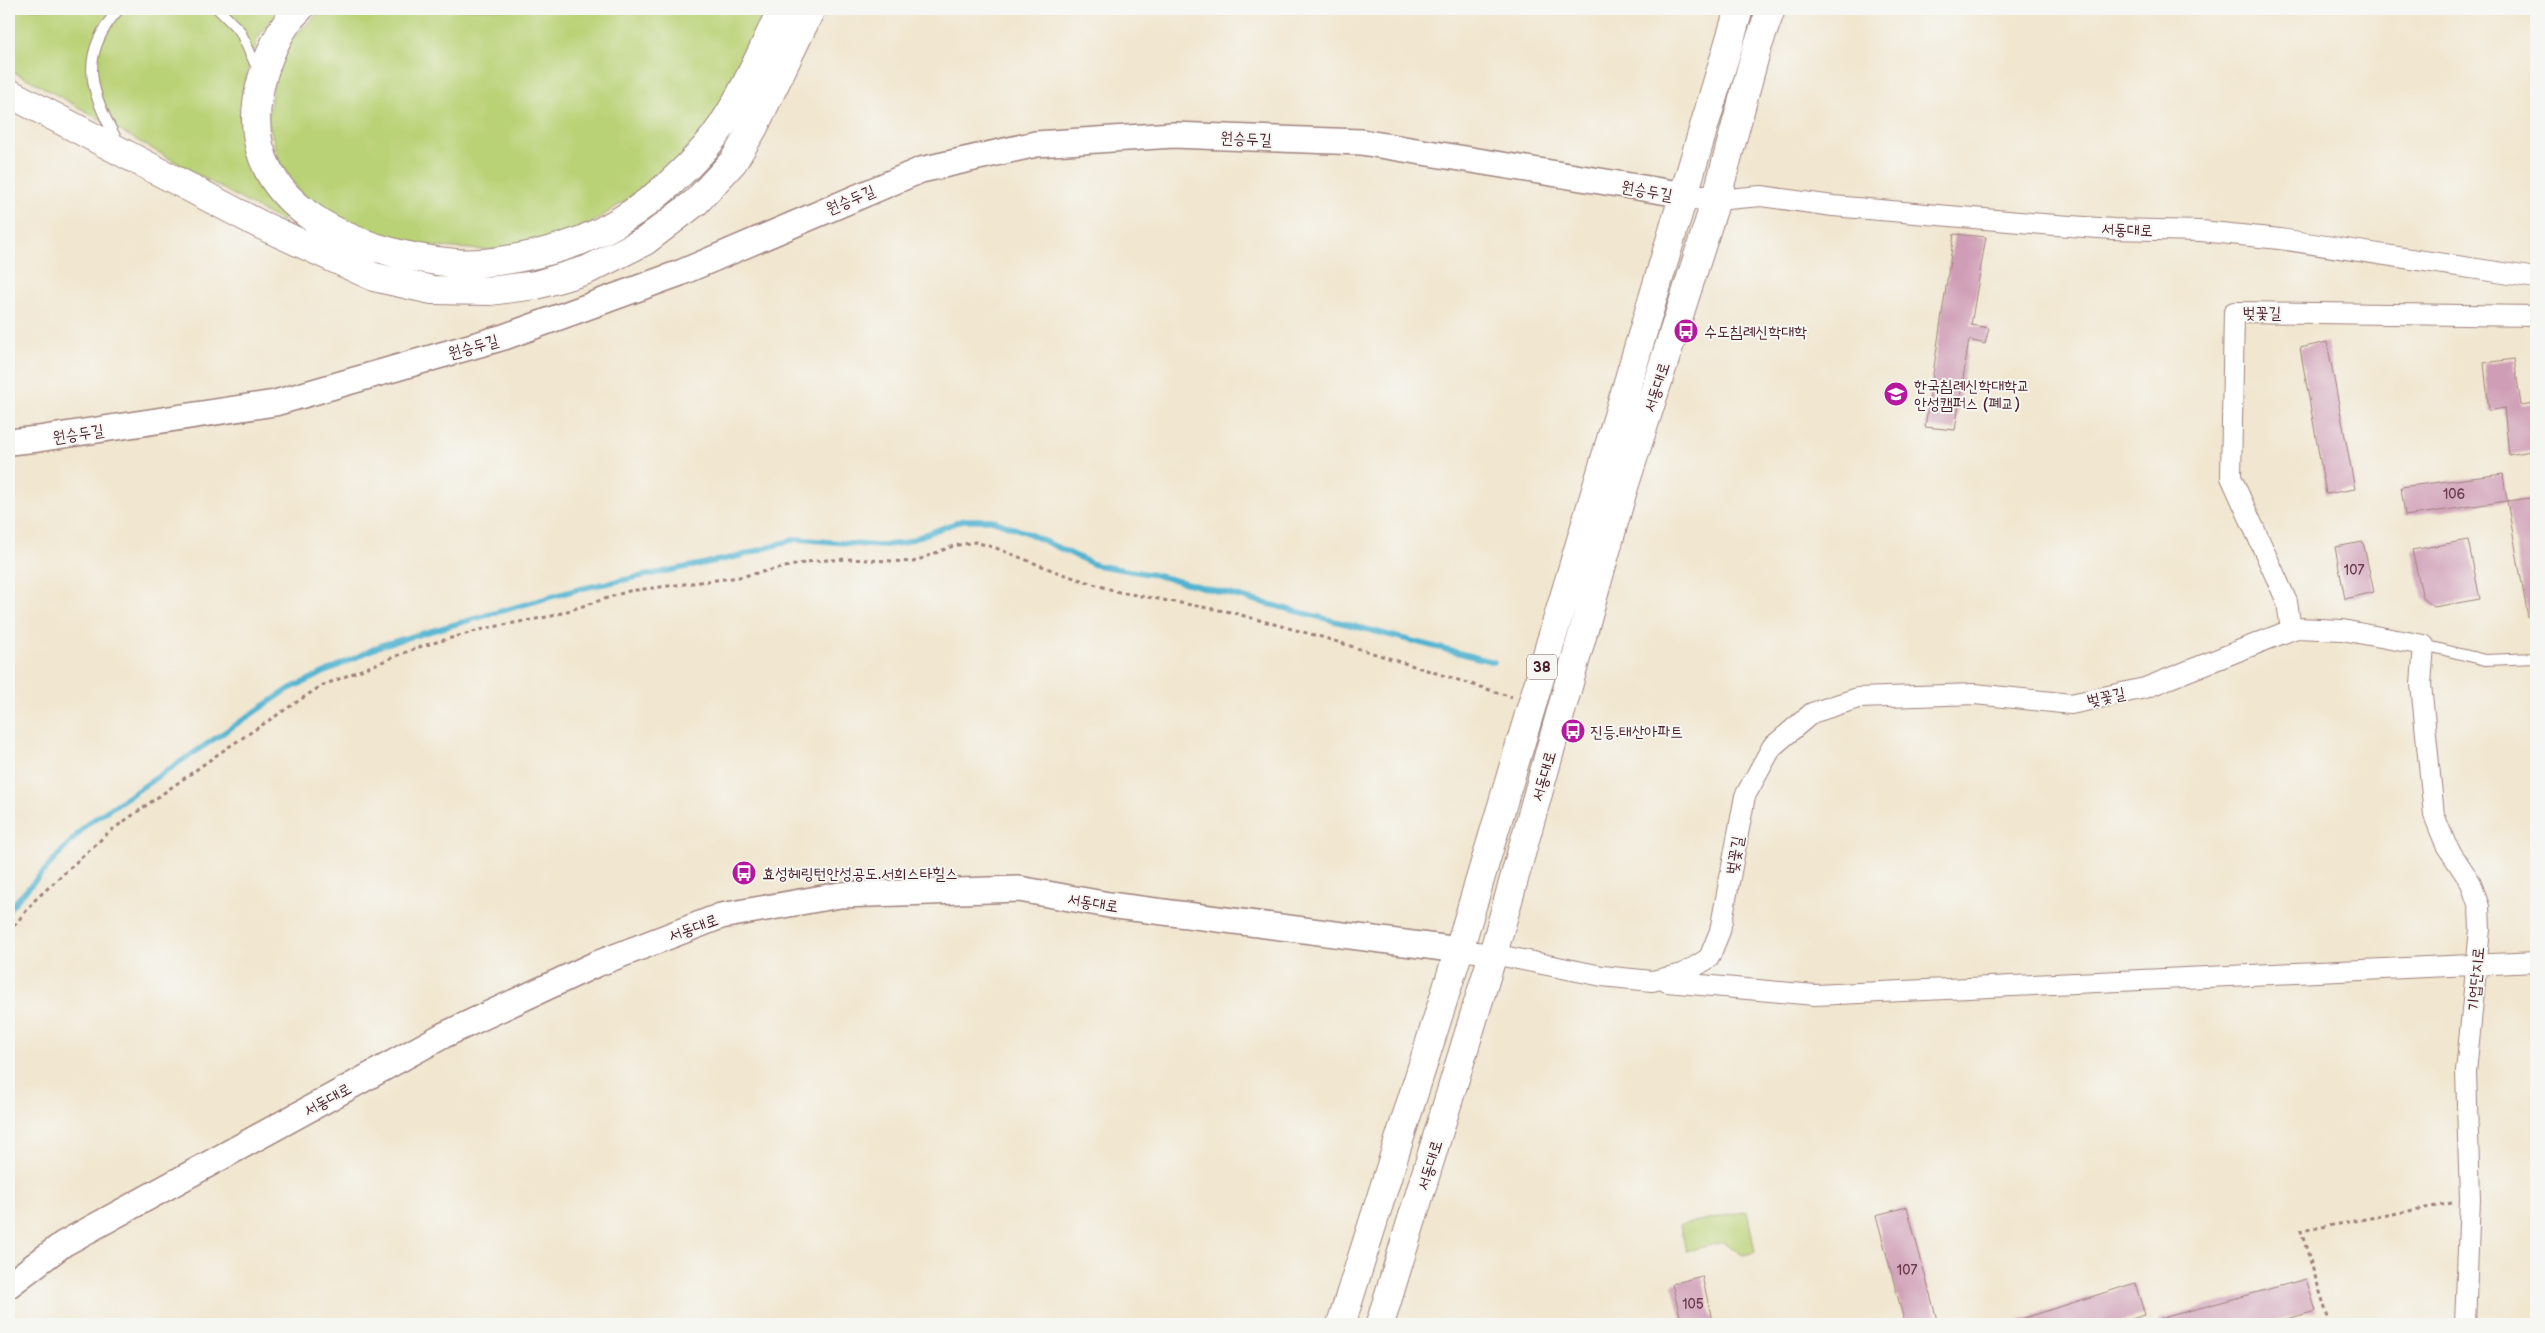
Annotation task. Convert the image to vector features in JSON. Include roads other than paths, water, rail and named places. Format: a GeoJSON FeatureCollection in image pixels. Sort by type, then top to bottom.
{"type":"FeatureCollection","features":[{"type":"Feature","properties":{"kind":"main road"},"geometry":{"type":"LineString","coordinates":[[299,9],[272,51],[258,90],[255,127],[264,160],[282,191],[311,218],[342,235],[403,254],[457,263],[505,260],[536,254],[588,238],[632,214],[665,189],[707,146],[725,120],[782,9]]}},
{"type":"Feature","properties":{"kind":"main road"},"geometry":{"type":"LineString","coordinates":[[9,93],[267,228],[374,277],[432,290],[490,291],[536,285],[587,270],[645,241],[696,202],[733,162],[750,134],[811,9]]}},
{"type":"Feature","properties":{"kind":"main road","name":"서동대로"},"geometry":{"type":"LineString","coordinates":[[1341,1324],[1459,950],[1531,703],[1685,197],[1739,9]]}},
{"type":"Feature","properties":{"kind":"main road","name":"서동대로"},"geometry":{"type":"LineString","coordinates":[[1380,1324],[1493,954],[1622,490],[1716,200],[1756,51],[1771,9]]}},
{"type":"Feature","properties":{"kind":"street","name":"원승두길"},"geometry":{"type":"LineString","coordinates":[[9,442],[276,403],[504,337],[680,273],[921,170],[1036,144],[1173,135],[1361,142],[1685,197],[1716,200]]}},
{"type":"Feature","properties":{"kind":"street","name":"서동대로"},"geometry":{"type":"LineString","coordinates":[[1716,200],[1761,196],[1832,206],[2042,224],[2221,233],[2280,239],[2536,278]]}},
{"type":"Feature","properties":{"kind":"street","name":"벚꽃길"},"geometry":{"type":"LineString","coordinates":[[1459,950],[1493,954],[1602,976],[1652,981],[1683,974],[1709,958],[1720,931],[1745,796],[1772,747],[1812,714],[1858,698],[1975,694],[2070,704],[2145,688],[2291,630],[2286,602],[2231,477],[2234,312],[2536,316]]}},
{"type":"Feature","properties":{"kind":"street"},"geometry":{"type":"LineString","coordinates":[[2291,630],[2297,628],[2342,630],[2424,645]]}},
{"type":"Feature","properties":{"kind":"street","name":"기업단지로"},"geometry":{"type":"LineString","coordinates":[[2424,645],[2421,684],[2434,815],[2446,845],[2471,883],[2479,907],[2476,965],[2466,1072],[2470,1199],[2465,1324]]}},
{"type":"Feature","properties":{"kind":"street","name":"서동대로"},"geometry":{"type":"LineString","coordinates":[[9,1285],[64,1244],[444,1035],[594,965],[721,916],[840,895],[1019,889],[1119,906],[1459,950]]}},
{"type":"Feature","properties":{"kind":"street"},"geometry":{"type":"LineString","coordinates":[[1652,981],[1816,995],[2536,962]]}},
{"type":"Feature","properties":{"kind":"lane"},"geometry":{"type":"LineString","coordinates":[[119,9],[100,34],[91,65],[92,82],[97,101],[123,151]]}},
{"type":"Feature","properties":{"kind":"lane"},"geometry":{"type":"LineString","coordinates":[[218,9],[240,32],[262,78]]}},
{"type":"Feature","properties":{"kind":"lane"},"geometry":{"type":"LineString","coordinates":[[2424,645],[2485,660],[2536,658]]}},
{"type":"Feature","properties":{"kind":"waterway"},"geometry":{"type":"LineString","coordinates":[[9,909],[87,824],[289,689],[382,645],[579,589],[740,556],[796,539],[879,546],[903,543],[963,520],[991,520],[1025,532],[1095,565],[1155,575],[1494,662]]}},
{"type":"Feature","properties":{"kind":"place","name":"수도침례신학대학"},"geometry":{"type":"Point","coordinates":[1686,331]}},
{"type":"Feature","properties":{"kind":"place","name":"한국침례신학대학교 안성캠퍼스 (폐교)"},"geometry":{"type":"Point","coordinates":[1896,394]}},
{"type":"Feature","properties":{"kind":"place","name":"진등.태산아파트"},"geometry":{"type":"Point","coordinates":[1573,731]}},
{"type":"Feature","properties":{"kind":"place","name":"효성헤링턴안성공도.서희스타힐스"},"geometry":{"type":"Point","coordinates":[744,873]}}]}
